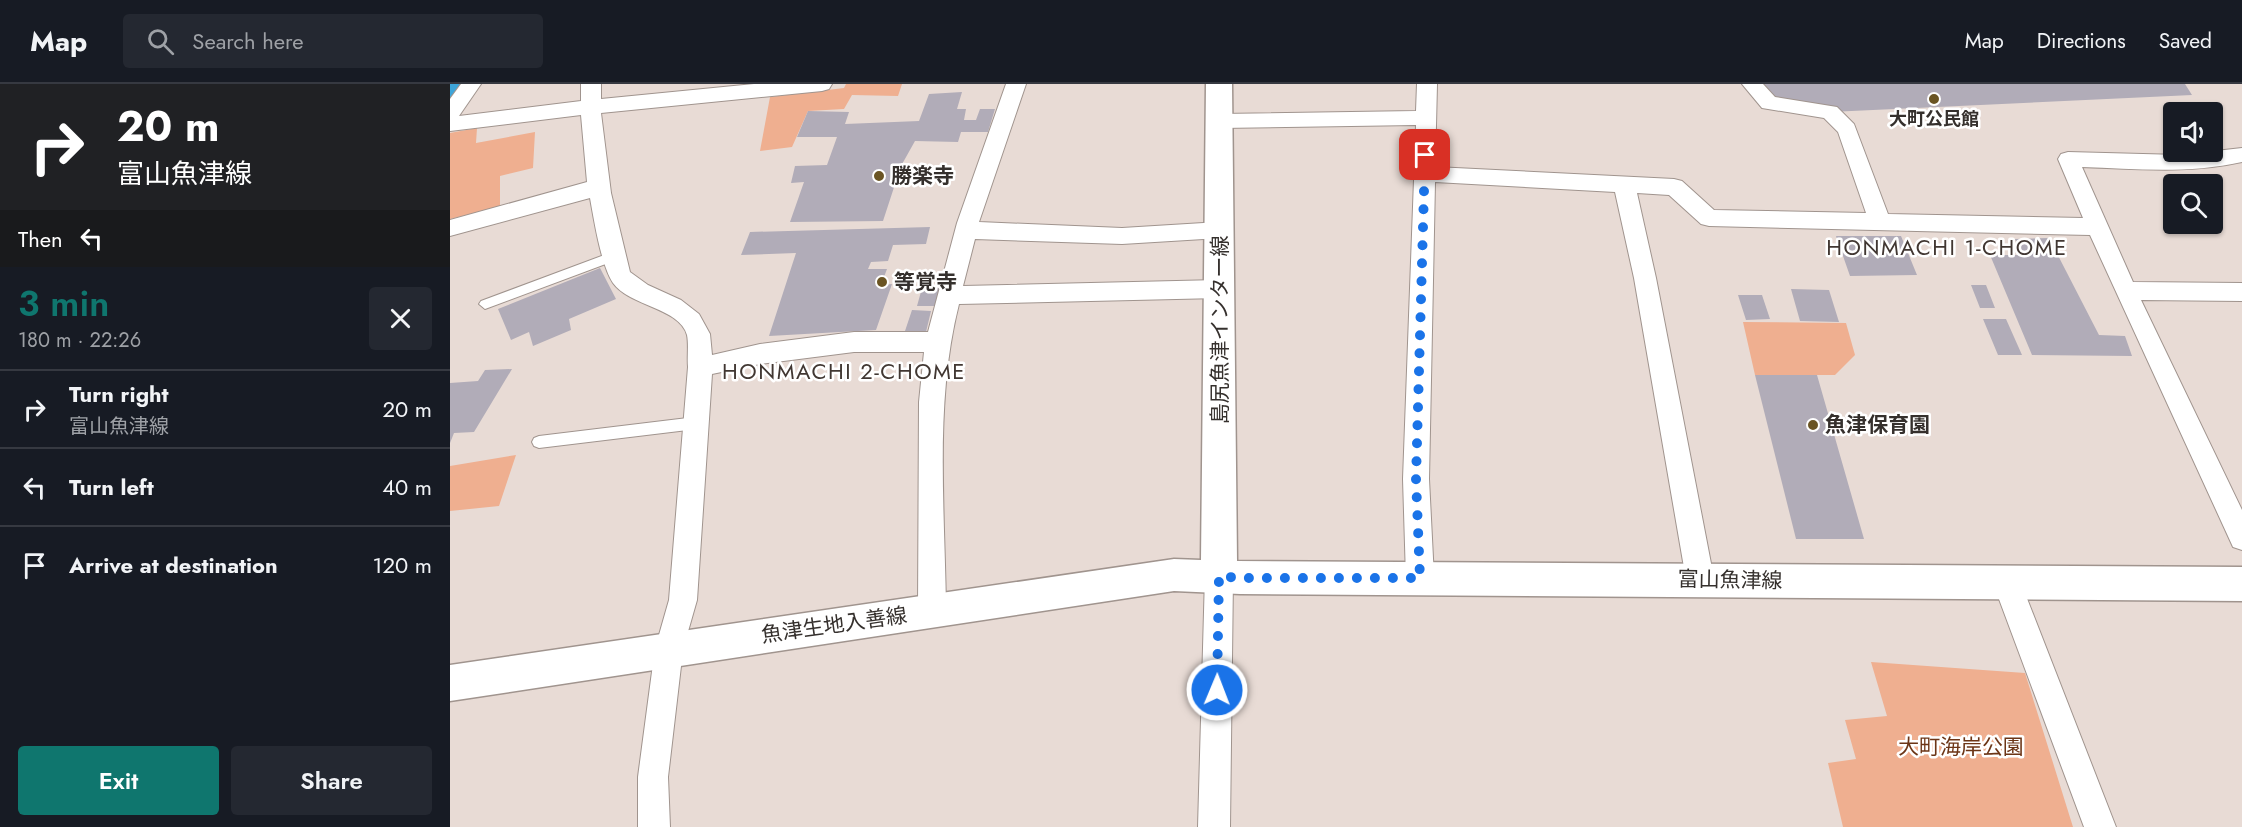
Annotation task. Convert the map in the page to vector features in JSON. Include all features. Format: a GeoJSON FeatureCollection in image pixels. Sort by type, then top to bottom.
{"type":"FeatureCollection","features":[{"type":"Feature","properties":{"kind":"main road","name":"島尻魚津インター線"},"geometry":{"type":"LineString","coordinates":[[1219,576],[1220,84]]}},
{"type":"Feature","properties":{"kind":"main road","name":"魚津生地入善線"},"geometry":{"type":"LineString","coordinates":[[450,683],[1174,575],[1219,576]]}},
{"type":"Feature","properties":{"kind":"main road","name":"富山魚津線"},"geometry":{"type":"LineString","coordinates":[[1219,576],[1240,578],[1700,579],[2242,585]]}},
{"type":"Feature","properties":{"kind":"street"},"geometry":{"type":"LineString","coordinates":[[450,114],[471,84]]}},
{"type":"Feature","properties":{"kind":"street"},"geometry":{"type":"LineString","coordinates":[[450,124],[590,95],[822,84]]}},
{"type":"Feature","properties":{"kind":"street"},"geometry":{"type":"LineString","coordinates":[[932,611],[931,402],[937,342],[966,230],[1016,84]]}},
{"type":"Feature","properties":{"kind":"street"},"geometry":{"type":"LineString","coordinates":[[1420,578],[1416,479],[1426,84]]}},
{"type":"Feature","properties":{"kind":"street"},"geometry":{"type":"LineString","coordinates":[[1752,84],[1769,103],[1830,112],[1847,129],[1880,222]]}},
{"type":"Feature","properties":{"kind":"street"},"geometry":{"type":"LineString","coordinates":[[590,95],[597,187],[621,277],[638,291],[667,303],[682,313],[697,330],[700,367],[683,600],[669,649],[653,777],[654,827]]}},
{"type":"Feature","properties":{"kind":"street"},"geometry":{"type":"LineString","coordinates":[[1220,121],[1426,118]]}},
{"type":"Feature","properties":{"kind":"street"},"geometry":{"type":"LineString","coordinates":[[2242,155],[2228,159],[2187,161],[2068,159],[2124,291],[2242,538]]}},
{"type":"Feature","properties":{"kind":"street"},"geometry":{"type":"LineString","coordinates":[[1425,174],[1674,187],[1708,218],[2096,227]]}},
{"type":"Feature","properties":{"kind":"street"},"geometry":{"type":"LineString","coordinates":[[1624,183],[1645,279],[1700,579]]}},
{"type":"Feature","properties":{"kind":"street"},"geometry":{"type":"LineString","coordinates":[[450,228],[573,196],[597,187]]}},
{"type":"Feature","properties":{"kind":"street"},"geometry":{"type":"LineString","coordinates":[[966,230],[1122,236],[1220,230]]}},
{"type":"Feature","properties":{"kind":"street"},"geometry":{"type":"LineString","coordinates":[[950,295],[1220,289]]}},
{"type":"Feature","properties":{"kind":"street"},"geometry":{"type":"LineString","coordinates":[[2124,291],[2242,292]]}},
{"type":"Feature","properties":{"kind":"street"},"geometry":{"type":"LineString","coordinates":[[700,367],[760,354],[854,342],[937,342]]}},
{"type":"Feature","properties":{"kind":"street"},"geometry":{"type":"LineString","coordinates":[[1214,827],[1219,576]]}},
{"type":"Feature","properties":{"kind":"street"},"geometry":{"type":"LineString","coordinates":[[2007,583],[2100,827]]}},
{"type":"Feature","properties":{"kind":"lane"},"geometry":{"type":"LineString","coordinates":[[485,304],[615,256]]}},
{"type":"Feature","properties":{"kind":"lane"},"geometry":{"type":"LineString","coordinates":[[539,442],[696,423]]}},
{"type":"Feature","properties":{"kind":"green space"},"geometry":{"type":"Polygon","coordinates":[[[846,84],[902,84],[898,96],[852,95],[844,109],[808,111],[792,147],[760,151],[770,97],[844,88],[846,84]]]}},
{"type":"Feature","properties":{"kind":"green space"},"geometry":{"type":"Polygon","coordinates":[[[477,128],[476,143],[535,132],[533,168],[500,176],[500,207],[450,219],[450,133],[477,128]]]}},
{"type":"Feature","properties":{"kind":"green space"},"geometry":{"type":"Polygon","coordinates":[[[1743,322],[1846,323],[1855,355],[1835,375],[1755,375],[1743,322]]]}},
{"type":"Feature","properties":{"kind":"green space"},"geometry":{"type":"Polygon","coordinates":[[[516,455],[499,506],[450,511],[450,466],[516,455]]]}},
{"type":"Feature","properties":{"kind":"green space","name":"大町海岸公園"},"geometry":{"type":"Polygon","coordinates":[[[1871,662],[2025,673],[2073,827],[1843,827],[1828,763],[1856,759],[1845,720],[1887,716],[1871,662]]]}},
{"type":"Feature","properties":{"kind":"building","name":"大町公民館"},"geometry":{"type":"Polygon","coordinates":[[[1752,84],[2185,84],[2192,95],[1830,112],[1769,103],[1752,84]]]}},
{"type":"Feature","properties":{"kind":"building"},"geometry":{"type":"Polygon","coordinates":[[[962,92],[957,109],[966,109],[964,120],[976,120],[980,109],[995,109],[988,132],[961,132],[958,142],[915,141],[901,166],[883,221],[790,222],[804,182],[791,183],[795,166],[827,165],[837,137],[797,137],[808,111],[849,112],[845,124],[919,121],[929,94],[962,92]]]}},
{"type":"Feature","properties":{"kind":"building"},"geometry":{"type":"Polygon","coordinates":[[[930,227],[926,244],[893,245],[888,261],[871,262],[868,269],[887,269],[881,285],[892,284],[876,330],[769,336],[796,253],[741,255],[750,232],[930,227]]]}},
{"type":"Feature","properties":{"kind":"building"},"geometry":{"type":"Polygon","coordinates":[[[1836,236],[1901,236],[1917,275],[1850,276],[1836,236]]]}},
{"type":"Feature","properties":{"kind":"building"},"geometry":{"type":"Polygon","coordinates":[[[2049,238],[2099,335],[2125,336],[2132,356],[2032,355],[1990,255],[2021,255],[2015,239],[2049,238]]]}},
{"type":"Feature","properties":{"kind":"building"},"geometry":{"type":"Polygon","coordinates":[[[600,268],[616,299],[569,319],[571,330],[533,346],[529,332],[511,340],[498,309],[600,268]]]}},
{"type":"Feature","properties":{"kind":"building"},"geometry":{"type":"Polygon","coordinates":[[[1971,285],[1986,285],[1995,308],[1980,308],[1971,285]]]}},
{"type":"Feature","properties":{"kind":"building"},"geometry":{"type":"Polygon","coordinates":[[[922,288],[940,288],[935,306],[917,306],[922,288]]]}},
{"type":"Feature","properties":{"kind":"building"},"geometry":{"type":"Polygon","coordinates":[[[1791,289],[1829,290],[1839,322],[1800,321],[1791,289]]]}},
{"type":"Feature","properties":{"kind":"building"},"geometry":{"type":"Polygon","coordinates":[[[1738,295],[1762,295],[1770,319],[1746,320],[1738,295]]]}},
{"type":"Feature","properties":{"kind":"building"},"geometry":{"type":"Polygon","coordinates":[[[912,310],[931,311],[926,332],[905,331],[912,310]]]}},
{"type":"Feature","properties":{"kind":"building"},"geometry":{"type":"Polygon","coordinates":[[[1983,319],[2006,319],[2022,355],[1998,355],[1983,319]]]}},
{"type":"Feature","properties":{"kind":"building"},"geometry":{"type":"Polygon","coordinates":[[[512,369],[474,432],[454,433],[450,443],[450,383],[478,381],[485,370],[512,369]]]}},
{"type":"Feature","properties":{"kind":"building"},"geometry":{"type":"Polygon","coordinates":[[[1755,375],[1817,375],[1864,539],[1796,539],[1755,375]]]}},
{"type":"Feature","properties":{"kind":"place","name":"大町公民館"},"geometry":{"type":"Point","coordinates":[1934,99]}},
{"type":"Feature","properties":{"kind":"place","name":"勝楽寺"},"geometry":{"type":"Point","coordinates":[879,176]}},
{"type":"Feature","properties":{"kind":"place","name":"等覚寺"},"geometry":{"type":"Point","coordinates":[882,282]}},
{"type":"Feature","properties":{"kind":"place","name":"魚津保育園"},"geometry":{"type":"Point","coordinates":[1813,425]}},
{"type":"Feature","properties":{"kind":"district","name":"HONMACHI 1-CHOME"},"geometry":{"type":"Point","coordinates":[1947,247]}},
{"type":"Feature","properties":{"kind":"district","name":"HONMACHI 2-CHOME"},"geometry":{"type":"Point","coordinates":[844,371]}},
{"type":"Feature","properties":{"kind":"route"},"geometry":{"type":"LineString","coordinates":[[1217,690],[1219,576],[1420,578],[1416,479],[1425,155]]}}]}
